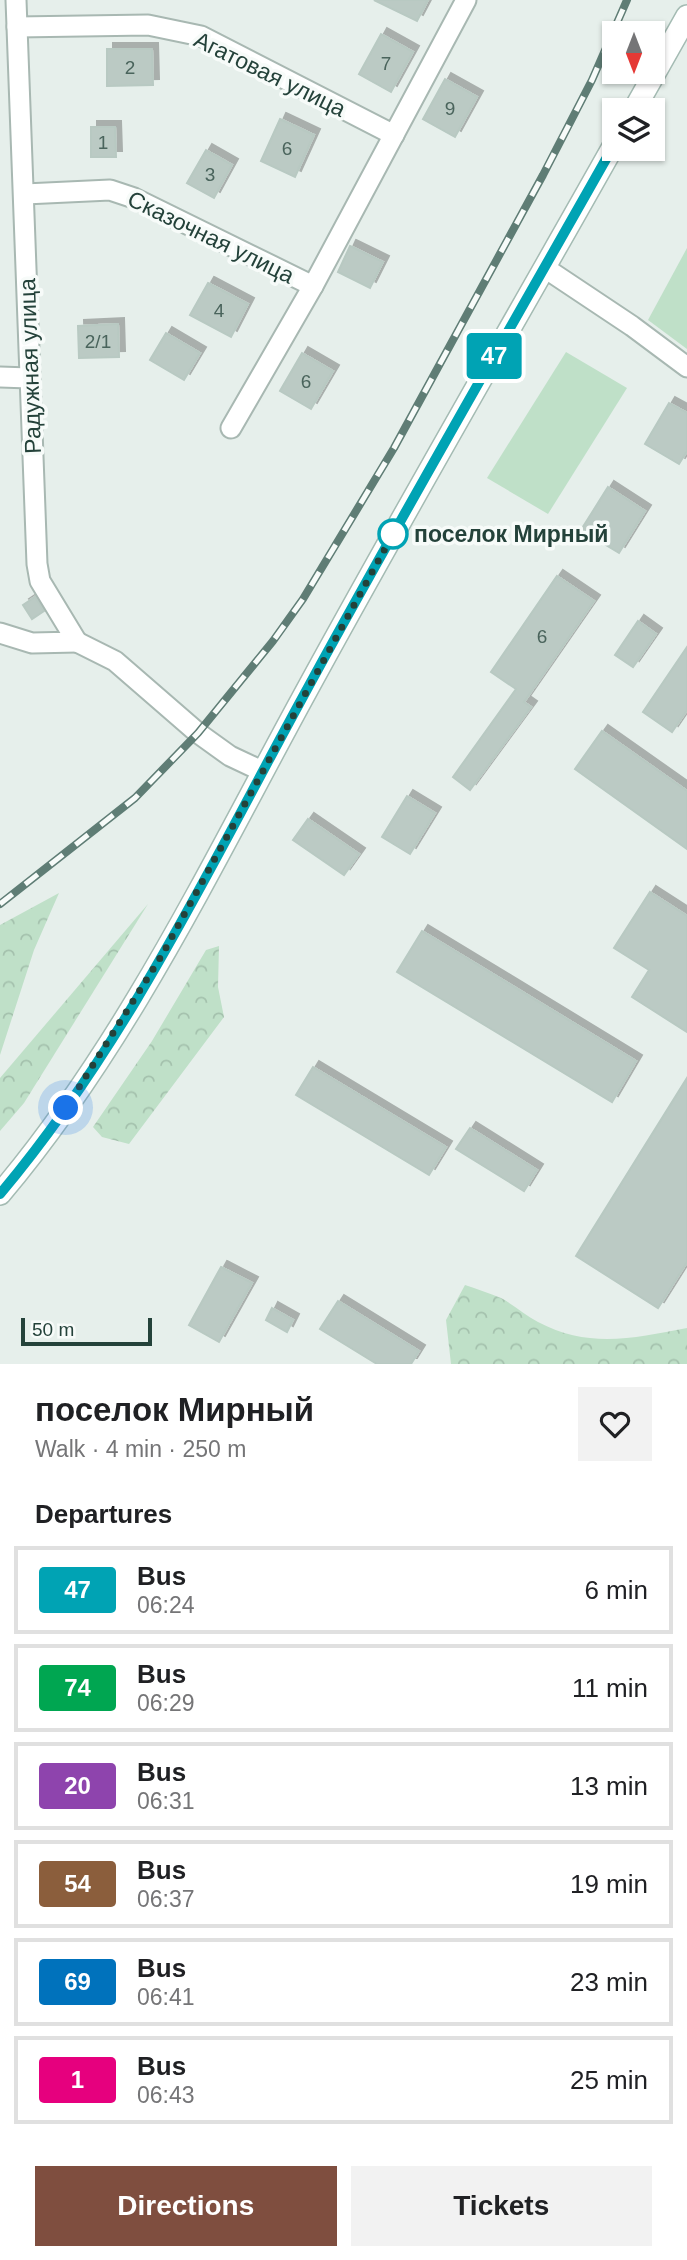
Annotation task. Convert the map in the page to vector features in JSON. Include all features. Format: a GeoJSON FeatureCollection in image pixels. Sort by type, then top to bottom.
{"type":"FeatureCollection","features":[{"type":"Feature","properties":{"kind":"street","name":"Радужная улица"},"geometry":{"type":"LineString","coordinates":[[16,0],[38,572],[40,581],[77,642]]}},
{"type":"Feature","properties":{"kind":"street"},"geometry":{"type":"LineString","coordinates":[[231,428],[313,286],[466,0]]}},
{"type":"Feature","properties":{"kind":"street"},"geometry":{"type":"LineString","coordinates":[[641,98],[687,16]]}},
{"type":"Feature","properties":{"kind":"street","name":"Агатовая улица"},"geometry":{"type":"LineString","coordinates":[[17,27],[148,25],[201,36],[394,135]]}},
{"type":"Feature","properties":{"kind":"street"},"geometry":{"type":"LineString","coordinates":[[0,1194],[80,1087],[151,975],[402,517],[605,161]]}},
{"type":"Feature","properties":{"kind":"street","name":"Сказочная улица"},"geometry":{"type":"LineString","coordinates":[[25,194],[110,190],[134,198],[313,286]]}},
{"type":"Feature","properties":{"kind":"street"},"geometry":{"type":"LineString","coordinates":[[545,268],[632,326],[687,367]]}},
{"type":"Feature","properties":{"kind":"street"},"geometry":{"type":"LineString","coordinates":[[0,377],[29,378]]}},
{"type":"Feature","properties":{"kind":"street"},"geometry":{"type":"LineString","coordinates":[[0,633],[32,643],[77,642],[115,661],[198,733],[230,756],[262,771]]}},
{"type":"Feature","properties":{"kind":"green space"},"geometry":{"type":"Polygon","coordinates":[[[687,248],[687,349],[648,320],[687,248]]]}},
{"type":"Feature","properties":{"kind":"green space"},"geometry":{"type":"Polygon","coordinates":[[[566,352],[627,388],[548,514],[487,478],[566,352]]]}},
{"type":"Feature","properties":{"kind":"green space"},"geometry":{"type":"Polygon","coordinates":[[[59,893],[34,950],[0,1055],[0,925],[59,893]]]}},
{"type":"Feature","properties":{"kind":"green space"},"geometry":{"type":"Polygon","coordinates":[[[148,904],[24,1103],[0,1131],[0,1078],[148,904]]]}},
{"type":"Feature","properties":{"kind":"green space"},"geometry":{"type":"Polygon","coordinates":[[[219,946],[218,987],[224,1017],[129,1144],[102,1137],[93,1127],[152,1041],[206,950],[219,946]]]}},
{"type":"Feature","properties":{"kind":"green space"},"geometry":{"type":"Polygon","coordinates":[[[465,1285],[501,1298],[538,1322],[575,1336],[630,1338],[687,1328],[687,1364],[451,1364],[446,1320],[465,1285]]]}},
{"type":"Feature","properties":{"kind":"building"},"geometry":{"type":"Polygon","coordinates":[[[374,0],[428,0],[417,21],[374,0]]]}},
{"type":"Feature","properties":{"kind":"building"},"geometry":{"type":"Polygon","coordinates":[[[381,34],[413,52],[391,92],[359,74],[381,34]]]}},
{"type":"Feature","properties":{"kind":"building"},"geometry":{"type":"Polygon","coordinates":[[[107,49],[152,49],[153,85],[107,86],[107,49]]]}},
{"type":"Feature","properties":{"kind":"building"},"geometry":{"type":"Polygon","coordinates":[[[445,79],[477,97],[455,137],[423,119],[445,79]]]}},
{"type":"Feature","properties":{"kind":"building"},"geometry":{"type":"Polygon","coordinates":[[[280,119],[314,135],[295,177],[261,161],[280,119]]]}},
{"type":"Feature","properties":{"kind":"building"},"geometry":{"type":"Polygon","coordinates":[[[91,127],[115,127],[116,157],[91,157],[91,127]]]}},
{"type":"Feature","properties":{"kind":"building"},"geometry":{"type":"Polygon","coordinates":[[[206,150],[232,165],[214,198],[187,183],[206,150]]]}},
{"type":"Feature","properties":{"kind":"building"},"geometry":{"type":"Polygon","coordinates":[[[350,246],[383,262],[370,288],[338,272],[350,246]]]}},
{"type":"Feature","properties":{"kind":"building"},"geometry":{"type":"Polygon","coordinates":[[[208,283],[248,304],[231,337],[190,315],[208,283]]]}},
{"type":"Feature","properties":{"kind":"building"},"geometry":{"type":"Polygon","coordinates":[[[118,324],[119,357],[79,358],[78,326],[118,324]]]}},
{"type":"Feature","properties":{"kind":"building"},"geometry":{"type":"Polygon","coordinates":[[[166,333],[200,353],[184,380],[150,360],[166,333]]]}},
{"type":"Feature","properties":{"kind":"building"},"geometry":{"type":"Polygon","coordinates":[[[302,353],[333,371],[311,409],[280,391],[302,353]]]}},
{"type":"Feature","properties":{"kind":"building"},"geometry":{"type":"Polygon","coordinates":[[[669,403],[687,413],[687,451],[679,464],[645,444],[669,403]]]}},
{"type":"Feature","properties":{"kind":"building"},"geometry":{"type":"Polygon","coordinates":[[[608,487],[645,511],[619,553],[581,530],[608,487]]]}},
{"type":"Feature","properties":{"kind":"building"},"geometry":{"type":"Polygon","coordinates":[[[557,576],[594,601],[524,702],[531,707],[470,790],[453,777],[516,689],[491,672],[557,576]]]}},
{"type":"Feature","properties":{"kind":"building"},"geometry":{"type":"Polygon","coordinates":[[[35,597],[44,611],[32,619],[23,605],[35,597]]]}},
{"type":"Feature","properties":{"kind":"building"},"geometry":{"type":"Polygon","coordinates":[[[638,621],[656,634],[633,667],[615,655],[638,621]]]}},
{"type":"Feature","properties":{"kind":"building"},"geometry":{"type":"Polygon","coordinates":[[[687,647],[687,710],[672,732],[643,712],[687,647]]]}},
{"type":"Feature","properties":{"kind":"building"},"geometry":{"type":"Polygon","coordinates":[[[602,731],[687,791],[687,849],[575,769],[602,731]]]}},
{"type":"Feature","properties":{"kind":"building"},"geometry":{"type":"Polygon","coordinates":[[[407,796],[435,813],[410,854],[382,837],[407,796]]]}},
{"type":"Feature","properties":{"kind":"building"},"geometry":{"type":"Polygon","coordinates":[[[308,819],[359,854],[344,875],[293,840],[308,819]]]}},
{"type":"Feature","properties":{"kind":"building"},"geometry":{"type":"Polygon","coordinates":[[[650,892],[687,916],[687,1032],[632,997],[649,970],[614,948],[650,892]]]}},
{"type":"Feature","properties":{"kind":"building"},"geometry":{"type":"Polygon","coordinates":[[[422,931],[636,1061],[612,1102],[397,972],[422,931]]]}},
{"type":"Feature","properties":{"kind":"building"},"geometry":{"type":"Polygon","coordinates":[[[313,1067],[446,1147],[429,1175],[296,1095],[313,1067]]]}},
{"type":"Feature","properties":{"kind":"building"},"geometry":{"type":"Polygon","coordinates":[[[687,1078],[687,1262],[658,1308],[576,1256],[687,1078]]]}},
{"type":"Feature","properties":{"kind":"building"},"geometry":{"type":"Polygon","coordinates":[[[470,1128],[537,1170],[524,1191],[456,1149],[470,1128]]]}},
{"type":"Feature","properties":{"kind":"building"},"geometry":{"type":"Polygon","coordinates":[[[221,1267],[252,1283],[219,1342],[189,1325],[221,1267]]]}},
{"type":"Feature","properties":{"kind":"building"},"geometry":{"type":"Polygon","coordinates":[[[338,1301],[419,1351],[411,1364],[377,1364],[320,1329],[338,1301]]]}},
{"type":"Feature","properties":{"kind":"building"},"geometry":{"type":"Polygon","coordinates":[[[272,1308],[293,1320],[287,1332],[266,1320],[272,1308]]]}},
{"type":"Feature","properties":{"kind":"railway"},"geometry":{"type":"LineString","coordinates":[[0,904],[135,798],[198,733],[273,641],[303,599],[394,448],[543,175],[592,80],[627,0]]}},
{"type":"Feature","properties":{"kind":"bus line","name":"47"},"geometry":{"type":"LineString","coordinates":[[0,1194],[80,1087],[151,975],[402,517],[605,161]]}},
{"type":"Feature","properties":{"kind":"place","name":"поселок Мирный"},"geometry":{"type":"Point","coordinates":[393,534]}},
{"type":"Feature","properties":{"kind":"route"},"geometry":{"type":"LineString","coordinates":[[66,1108],[151,975],[393,534]]}}]}
